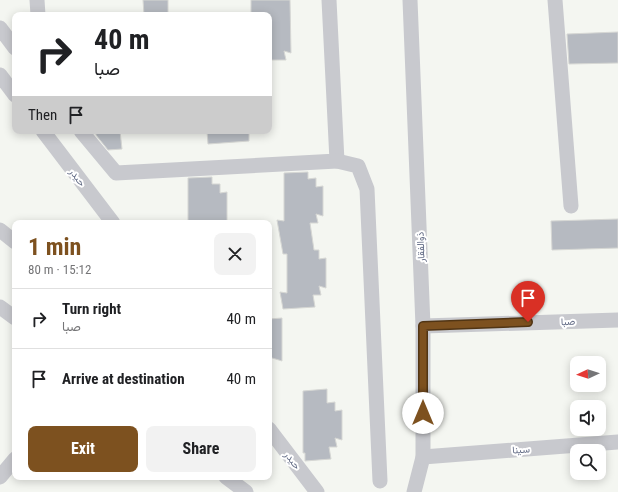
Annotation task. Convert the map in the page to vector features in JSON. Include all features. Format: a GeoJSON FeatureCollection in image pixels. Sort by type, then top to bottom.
{"type":"FeatureCollection","features":[{"type":"Feature","properties":{"kind":"street"},"geometry":{"type":"LineString","coordinates":[[37,0],[38,12]]}},
{"type":"Feature","properties":{"kind":"street"},"geometry":{"type":"LineString","coordinates":[[329,0],[337,161]]}},
{"type":"Feature","properties":{"kind":"street","name":"ذوالفقار"},"geometry":{"type":"LineString","coordinates":[[410,0],[423,326],[423,457],[414,492]]}},
{"type":"Feature","properties":{"kind":"street"},"geometry":{"type":"LineString","coordinates":[[555,0],[571,206]]}},
{"type":"Feature","properties":{"kind":"street"},"geometry":{"type":"LineString","coordinates":[[0,28],[12,44]]}},
{"type":"Feature","properties":{"kind":"street"},"geometry":{"type":"LineString","coordinates":[[0,75],[12,91]]}},
{"type":"Feature","properties":{"kind":"street","name":"حیدر"},"geometry":{"type":"LineString","coordinates":[[45,134],[110,220]]}},
{"type":"Feature","properties":{"kind":"street"},"geometry":{"type":"LineString","coordinates":[[84,134],[116,173],[337,161],[358,166],[366,189],[380,481]]}},
{"type":"Feature","properties":{"kind":"street"},"geometry":{"type":"LineString","coordinates":[[0,230],[12,240]]}},
{"type":"Feature","properties":{"kind":"street"},"geometry":{"type":"LineString","coordinates":[[0,307],[12,316]]}},
{"type":"Feature","properties":{"kind":"street","name":"صبا"},"geometry":{"type":"LineString","coordinates":[[423,326],[618,320]]}},
{"type":"Feature","properties":{"kind":"street","name":"حیدر"},"geometry":{"type":"LineString","coordinates":[[272,433],[317,492]]}},
{"type":"Feature","properties":{"kind":"street","name":"سینا"},"geometry":{"type":"LineString","coordinates":[[423,457],[618,442]]}},
{"type":"Feature","properties":{"kind":"street"},"geometry":{"type":"LineString","coordinates":[[0,476],[12,462]]}},
{"type":"Feature","properties":{"kind":"street"},"geometry":{"type":"LineString","coordinates":[[230,480],[246,492]]}},
{"type":"Feature","properties":{"kind":"building"},"geometry":{"type":"Polygon","coordinates":[[[143,0],[168,0],[168,12],[144,12],[143,0]]]}},
{"type":"Feature","properties":{"kind":"building"},"geometry":{"type":"Polygon","coordinates":[[[251,0],[290,0],[291,53],[284,51],[286,60],[272,60],[272,12],[251,12],[251,0]]]}},
{"type":"Feature","properties":{"kind":"building"},"geometry":{"type":"Polygon","coordinates":[[[618,32],[618,63],[569,64],[567,34],[618,32]]]}},
{"type":"Feature","properties":{"kind":"building"},"geometry":{"type":"Polygon","coordinates":[[[120,134],[122,149],[108,150],[96,135],[120,134]]]}},
{"type":"Feature","properties":{"kind":"building"},"geometry":{"type":"Polygon","coordinates":[[[207,134],[249,134],[249,141],[208,144],[207,134]]]}},
{"type":"Feature","properties":{"kind":"building"},"geometry":{"type":"Polygon","coordinates":[[[308,172],[308,179],[316,178],[316,187],[323,186],[323,216],[316,214],[318,223],[310,223],[314,250],[319,250],[319,259],[326,258],[326,288],[319,286],[321,295],[313,295],[315,307],[283,309],[280,292],[287,293],[287,254],[283,254],[277,220],[284,221],[284,173],[308,172]]]}},
{"type":"Feature","properties":{"kind":"building"},"geometry":{"type":"Polygon","coordinates":[[[212,177],[212,184],[220,184],[220,193],[227,192],[227,220],[188,220],[188,178],[212,177]]]}},
{"type":"Feature","properties":{"kind":"building"},"geometry":{"type":"Polygon","coordinates":[[[618,219],[618,248],[552,250],[551,221],[618,219]]]}},
{"type":"Feature","properties":{"kind":"building"},"geometry":{"type":"Polygon","coordinates":[[[282,318],[282,361],[272,358],[272,319],[282,318]]]}},
{"type":"Feature","properties":{"kind":"building"},"geometry":{"type":"Polygon","coordinates":[[[327,389],[327,403],[335,402],[335,411],[342,410],[342,440],[335,438],[337,447],[329,447],[331,459],[305,461],[305,453],[303,453],[303,391],[327,389]]]}},
{"type":"Feature","properties":{"kind":"route"},"geometry":{"type":"LineString","coordinates":[[423,413],[423,326],[528,322]]}}]}
